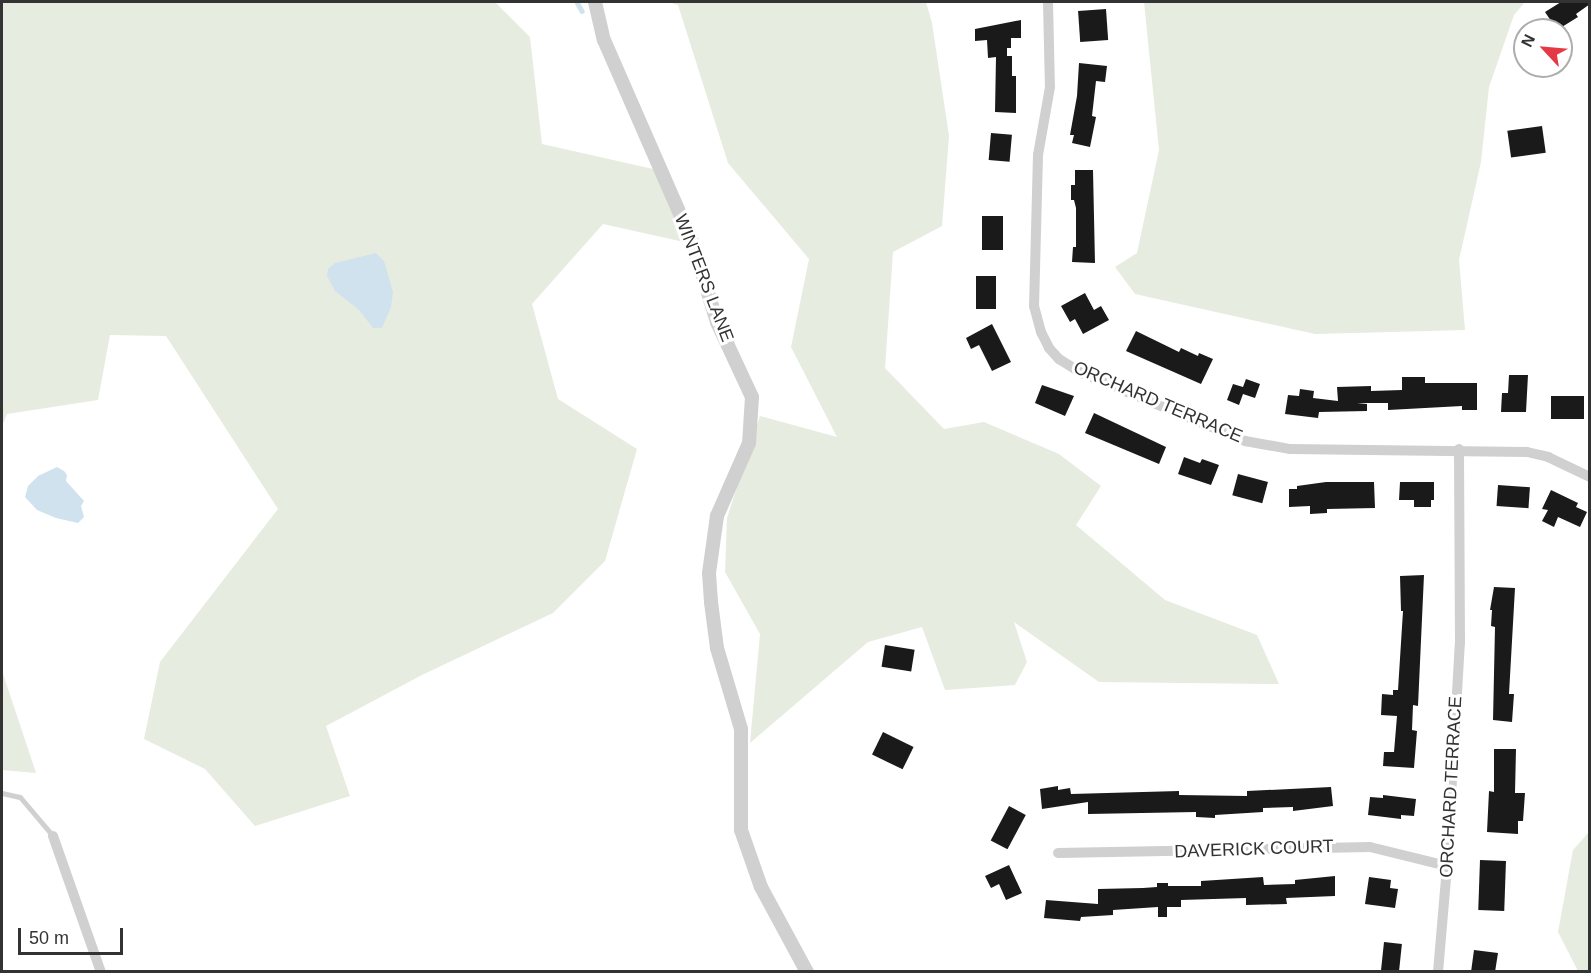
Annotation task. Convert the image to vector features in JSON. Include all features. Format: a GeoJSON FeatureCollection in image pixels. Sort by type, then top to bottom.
{"type":"FeatureCollection","features":[{"type":"Feature","properties":{"kind":"street","name":"WINTERS LANE"},"geometry":{"type":"LineString","coordinates":[[595,2],[604,40],[693,244],[717,322],[752,397],[749,443],[717,516],[709,573],[711,602],[717,648],[741,729],[739,813],[741,830],[761,887],[807,972]]}},
{"type":"Feature","properties":{"kind":"street","name":"ORCHARD TERRACE"},"geometry":{"type":"LineString","coordinates":[[1048,2],[1050,87],[1038,155],[1034,306],[1041,332],[1049,348],[1059,359],[1081,373],[1245,441],[1290,449],[1459,449],[1460,643],[1447,866],[1438,972]]}},
{"type":"Feature","properties":{"kind":"street"},"geometry":{"type":"LineString","coordinates":[[1459,449],[1510,450],[1537,454],[1590,477]]}},
{"type":"Feature","properties":{"kind":"street"},"geometry":{"type":"LineString","coordinates":[[53,836],[101,972]]}},
{"type":"Feature","properties":{"kind":"street","name":"DAVERICK COURT"},"geometry":{"type":"LineString","coordinates":[[1058,853],[1370,847],[1447,866]]}},
{"type":"Feature","properties":{"kind":"lane"},"geometry":{"type":"LineString","coordinates":[[2,793],[20,798],[53,836]]}},
{"type":"Feature","properties":{"kind":"shaded area"},"geometry":{"type":"Polygon","coordinates":[[[2,2],[495,2],[530,37],[542,144],[662,171],[693,244],[603,224],[532,304],[558,399],[637,449],[605,561],[553,613],[422,675],[326,726],[350,796],[255,826],[205,769],[144,739],[160,662],[278,509],[166,336],[110,335],[98,400],[7,414],[2,426],[2,2]]]}},
{"type":"Feature","properties":{"kind":"shaded area"},"geometry":{"type":"Polygon","coordinates":[[[669,2],[926,2],[932,23],[949,136],[942,226],[893,252],[885,368],[944,429],[984,422],[1059,454],[1101,486],[1076,525],[1165,600],[1257,635],[1279,684],[1099,682],[1014,622],[1027,662],[1015,685],[945,690],[922,627],[868,642],[750,743],[760,634],[725,572],[727,518],[760,416],[837,437],[791,347],[809,259],[728,163],[678,5],[669,2]]]}},
{"type":"Feature","properties":{"kind":"shaded area"},"geometry":{"type":"Polygon","coordinates":[[[1144,2],[1525,2],[1514,15],[1489,87],[1481,162],[1459,260],[1465,330],[1315,334],[1135,294],[1115,267],[1137,253],[1159,150],[1144,2]]]}},
{"type":"Feature","properties":{"kind":"shaded area"},"geometry":{"type":"Polygon","coordinates":[[[2,671],[36,773],[2,770],[2,671]]]}},
{"type":"Feature","properties":{"kind":"shaded area"},"geometry":{"type":"Polygon","coordinates":[[[1589,832],[1589,971],[1578,971],[1558,932],[1573,850],[1589,832]]]}},
{"type":"Feature","properties":{"kind":"water"},"geometry":{"type":"Polygon","coordinates":[[[376,253],[384,261],[393,292],[391,307],[382,328],[373,328],[359,310],[335,291],[327,276],[328,269],[335,263],[376,253]]]}},
{"type":"Feature","properties":{"kind":"water"},"geometry":{"type":"Polygon","coordinates":[[[57,467],[64,471],[67,475],[66,481],[84,501],[81,506],[84,517],[78,523],[56,518],[37,510],[25,497],[28,486],[38,476],[57,467]]]}},
{"type":"Feature","properties":{"kind":"building"},"geometry":{"type":"Polygon","coordinates":[[[1561,2],[1590,2],[1576,14],[1578,17],[1573,20],[1573,18],[1549,18],[1545,12],[1561,2]]]}},
{"type":"Feature","properties":{"kind":"building"},"geometry":{"type":"Polygon","coordinates":[[[1106,9],[1108,40],[1080,42],[1078,11],[1106,9]]]}},
{"type":"Feature","properties":{"kind":"building"},"geometry":{"type":"Polygon","coordinates":[[[1021,20],[1021,38],[1011,38],[1011,48],[1007,48],[1007,56],[1012,56],[1012,76],[1016,76],[1016,113],[995,112],[996,57],[988,58],[987,40],[975,41],[975,29],[1021,20]]]}},
{"type":"Feature","properties":{"kind":"building"},"geometry":{"type":"Polygon","coordinates":[[[1079,63],[1107,66],[1105,82],[1096,81],[1092,116],[1096,117],[1090,147],[1072,143],[1074,135],[1070,135],[1077,96],[1079,63]]]}},
{"type":"Feature","properties":{"kind":"building"},"geometry":{"type":"Polygon","coordinates":[[[1542,126],[1546,153],[1511,158],[1507,131],[1542,126]]]}},
{"type":"Feature","properties":{"kind":"building"},"geometry":{"type":"Polygon","coordinates":[[[991,133],[1012,135],[1010,162],[989,160],[991,133]]]}},
{"type":"Feature","properties":{"kind":"building"},"geometry":{"type":"Polygon","coordinates":[[[1075,170],[1093,170],[1095,263],[1072,262],[1073,247],[1076,247],[1076,208],[1074,200],[1071,200],[1071,185],[1075,185],[1075,170]]]}},
{"type":"Feature","properties":{"kind":"building"},"geometry":{"type":"Polygon","coordinates":[[[982,216],[1003,216],[1003,250],[982,250],[982,216]]]}},
{"type":"Feature","properties":{"kind":"building"},"geometry":{"type":"Polygon","coordinates":[[[976,276],[996,276],[996,309],[976,309],[976,276]]]}},
{"type":"Feature","properties":{"kind":"building"},"geometry":{"type":"Polygon","coordinates":[[[1085,293],[1094,310],[1101,306],[1109,320],[1083,334],[1075,319],[1070,322],[1061,306],[1085,293]]]}},
{"type":"Feature","properties":{"kind":"building"},"geometry":{"type":"Polygon","coordinates":[[[992,324],[1011,362],[992,371],[979,345],[971,349],[966,338],[992,324]]]}},
{"type":"Feature","properties":{"kind":"building"},"geometry":{"type":"Polygon","coordinates":[[[1136,331],[1179,352],[1181,348],[1198,356],[1199,353],[1213,359],[1201,384],[1126,351],[1136,331]]]}},
{"type":"Feature","properties":{"kind":"building"},"geometry":{"type":"Polygon","coordinates":[[[1509,375],[1528,375],[1526,412],[1501,412],[1502,393],[1508,393],[1509,375]]]}},
{"type":"Feature","properties":{"kind":"building"},"geometry":{"type":"Polygon","coordinates":[[[1402,377],[1425,377],[1425,383],[1477,383],[1477,410],[1462,410],[1462,406],[1388,410],[1388,403],[1357,403],[1367,404],[1367,411],[1319,412],[1318,418],[1285,414],[1288,395],[1299,396],[1300,389],[1314,391],[1313,398],[1338,401],[1337,387],[1371,386],[1371,391],[1402,390],[1402,377]]]}},
{"type":"Feature","properties":{"kind":"building"},"geometry":{"type":"Polygon","coordinates":[[[1246,379],[1260,384],[1255,398],[1243,394],[1239,405],[1227,400],[1233,384],[1243,387],[1246,379]]]}},
{"type":"Feature","properties":{"kind":"building"},"geometry":{"type":"Polygon","coordinates":[[[1042,385],[1074,396],[1065,416],[1035,403],[1042,385]]]}},
{"type":"Feature","properties":{"kind":"building"},"geometry":{"type":"Polygon","coordinates":[[[1551,396],[1584,396],[1584,419],[1551,419],[1551,396]]]}},
{"type":"Feature","properties":{"kind":"building"},"geometry":{"type":"Polygon","coordinates":[[[1094,413],[1166,447],[1159,464],[1085,433],[1094,413]]]}},
{"type":"Feature","properties":{"kind":"building"},"geometry":{"type":"Polygon","coordinates":[[[1184,457],[1200,463],[1202,459],[1219,465],[1211,485],[1178,474],[1184,457]]]}},
{"type":"Feature","properties":{"kind":"building"},"geometry":{"type":"Polygon","coordinates":[[[1238,474],[1268,482],[1262,503],[1232,495],[1238,474]]]}},
{"type":"Feature","properties":{"kind":"building"},"geometry":{"type":"Polygon","coordinates":[[[1326,482],[1374,482],[1375,508],[1327,509],[1327,513],[1310,514],[1310,506],[1289,507],[1289,489],[1297,489],[1297,486],[1326,482]]]}},
{"type":"Feature","properties":{"kind":"building"},"geometry":{"type":"Polygon","coordinates":[[[1400,482],[1434,482],[1434,500],[1431,500],[1431,507],[1414,507],[1414,500],[1399,500],[1400,482]]]}},
{"type":"Feature","properties":{"kind":"building"},"geometry":{"type":"Polygon","coordinates":[[[1498,485],[1530,487],[1528,508],[1497,506],[1498,485]]]}},
{"type":"Feature","properties":{"kind":"building"},"geometry":{"type":"Polygon","coordinates":[[[1551,490],[1578,503],[1576,507],[1587,512],[1580,527],[1558,517],[1554,527],[1542,521],[1548,510],[1542,509],[1551,490]]]}},
{"type":"Feature","properties":{"kind":"building"},"geometry":{"type":"Polygon","coordinates":[[[1424,575],[1418,706],[1413,705],[1412,730],[1417,731],[1414,768],[1383,766],[1384,752],[1394,752],[1397,716],[1381,715],[1382,694],[1393,695],[1393,690],[1398,690],[1403,611],[1401,611],[1400,576],[1424,575]]]}},
{"type":"Feature","properties":{"kind":"building"},"geometry":{"type":"Polygon","coordinates":[[[1494,587],[1515,588],[1509,694],[1514,694],[1512,722],[1493,720],[1495,627],[1491,626],[1492,610],[1490,610],[1494,587]]]}},
{"type":"Feature","properties":{"kind":"building"},"geometry":{"type":"Polygon","coordinates":[[[885,645],[915,650],[911,671],[882,667],[885,645]]]}},
{"type":"Feature","properties":{"kind":"building"},"geometry":{"type":"Polygon","coordinates":[[[883,732],[914,747],[903,769],[872,754],[883,732]]]}},
{"type":"Feature","properties":{"kind":"building"},"geometry":{"type":"Polygon","coordinates":[[[1494,749],[1516,749],[1515,793],[1525,793],[1523,821],[1518,821],[1518,834],[1487,832],[1489,791],[1494,792],[1494,749]]]}},
{"type":"Feature","properties":{"kind":"building"},"geometry":{"type":"Polygon","coordinates":[[[1058,786],[1058,790],[1070,788],[1071,794],[1179,791],[1179,795],[1247,796],[1247,791],[1331,787],[1333,806],[1293,811],[1293,807],[1263,808],[1263,812],[1215,815],[1215,818],[1196,817],[1196,812],[1088,814],[1088,802],[1042,809],[1040,789],[1058,786]]]}},
{"type":"Feature","properties":{"kind":"building"},"geometry":{"type":"Polygon","coordinates":[[[1383,795],[1416,799],[1414,816],[1401,815],[1401,819],[1368,815],[1370,797],[1383,798],[1383,795]]]}},
{"type":"Feature","properties":{"kind":"building"},"geometry":{"type":"Polygon","coordinates":[[[1009,806],[1026,815],[1007,849],[991,840],[1009,806]]]}},
{"type":"Feature","properties":{"kind":"building"},"geometry":{"type":"Polygon","coordinates":[[[1480,860],[1506,861],[1504,911],[1478,910],[1480,860]]]}},
{"type":"Feature","properties":{"kind":"building"},"geometry":{"type":"Polygon","coordinates":[[[1009,865],[1022,893],[1006,900],[999,884],[991,888],[985,876],[1009,865]]]}},
{"type":"Feature","properties":{"kind":"building"},"geometry":{"type":"Polygon","coordinates":[[[1335,876],[1335,896],[1286,898],[1287,904],[1246,905],[1246,898],[1181,900],[1181,907],[1167,907],[1167,917],[1158,917],[1158,907],[1113,910],[1113,915],[1081,917],[1080,921],[1044,918],[1046,900],[1098,904],[1098,889],[1157,887],[1157,883],[1168,883],[1168,886],[1201,886],[1201,881],[1263,877],[1264,885],[1295,884],[1295,880],[1335,876]]]}},
{"type":"Feature","properties":{"kind":"building"},"geometry":{"type":"Polygon","coordinates":[[[1369,877],[1391,880],[1390,888],[1398,889],[1395,908],[1365,904],[1369,877]]]}},
{"type":"Feature","properties":{"kind":"building"},"geometry":{"type":"Polygon","coordinates":[[[1384,942],[1402,944],[1399,972],[1381,972],[1384,942]]]}},
{"type":"Feature","properties":{"kind":"building"},"geometry":{"type":"Polygon","coordinates":[[[1474,950],[1498,953],[1495,972],[1471,972],[1474,950]]]}},
{"type":"Feature","properties":{"kind":"waterway"},"geometry":{"type":"LineString","coordinates":[[577,2],[582,11]]}}]}
